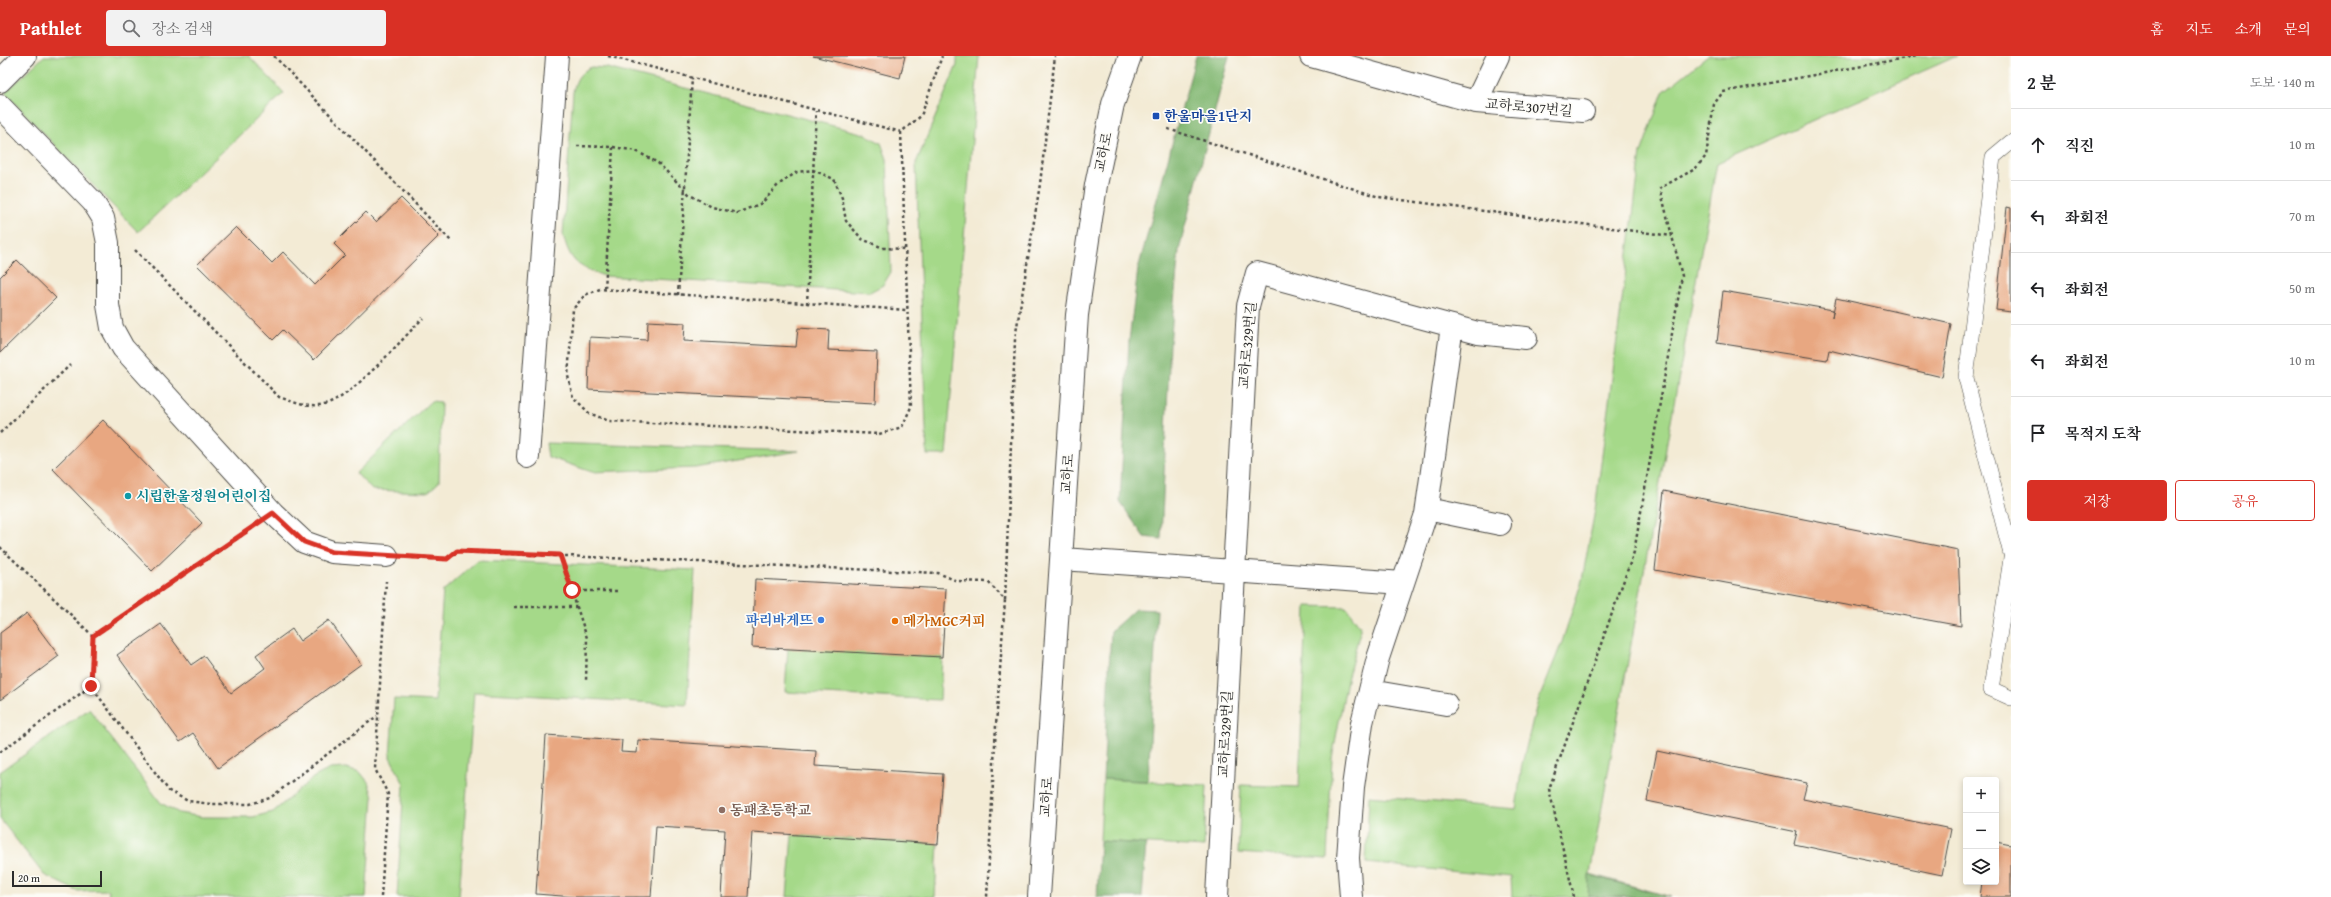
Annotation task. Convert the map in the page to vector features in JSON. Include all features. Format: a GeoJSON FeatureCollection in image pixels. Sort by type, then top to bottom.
{"type":"FeatureCollection","features":[{"type":"Feature","properties":{"kind":"street"},"geometry":{"type":"LineString","coordinates":[[0,81],[25,56]]}},
{"type":"Feature","properties":{"kind":"street"},"geometry":{"type":"LineString","coordinates":[[528,457],[557,56]]}},
{"type":"Feature","properties":{"kind":"street","name":"교하로"},"geometry":{"type":"LineString","coordinates":[[1039,897],[1077,315],[1096,185],[1113,104],[1130,56]]}},
{"type":"Feature","properties":{"kind":"street","name":"교하로307번길"},"geometry":{"type":"LineString","coordinates":[[1311,56],[1476,102],[1583,111]]}},
{"type":"Feature","properties":{"kind":"street","name":"교하로307번길"},"geometry":{"type":"LineString","coordinates":[[1476,102],[1498,56]]}},
{"type":"Feature","properties":{"kind":"street"},"geometry":{"type":"LineString","coordinates":[[0,106],[93,202],[103,218],[108,243],[108,304],[112,328],[123,348],[273,513],[304,542],[332,552],[387,556]]}},
{"type":"Feature","properties":{"kind":"street","name":"교하로329번길"},"geometry":{"type":"LineString","coordinates":[[1217,897],[1248,306],[1257,273],[1478,333],[1526,338]]}},
{"type":"Feature","properties":{"kind":"street"},"geometry":{"type":"LineString","coordinates":[[1351,897],[1348,858],[1353,787],[1362,723],[1378,658],[1427,510],[1452,326]]}},
{"type":"Feature","properties":{"kind":"street"},"geometry":{"type":"LineString","coordinates":[[1427,510],[1500,524]]}},
{"type":"Feature","properties":{"kind":"street"},"geometry":{"type":"LineString","coordinates":[[1062,559],[1403,583]]}},
{"type":"Feature","properties":{"kind":"street"},"geometry":{"type":"LineString","coordinates":[[1370,691],[1446,704]]}},
{"type":"Feature","properties":{"kind":"lane"},"geometry":{"type":"LineString","coordinates":[[2011,142],[1993,157],[1966,378],[2011,554]]}},
{"type":"Feature","properties":{"kind":"lane"},"geometry":{"type":"LineString","coordinates":[[2011,559],[1991,689],[2011,698]]}},
{"type":"Feature","properties":{"kind":"path"},"geometry":{"type":"LineString","coordinates":[[274,56],[451,241]]}},
{"type":"Feature","properties":{"kind":"path"},"geometry":{"type":"LineString","coordinates":[[608,56],[901,132]]}},
{"type":"Feature","properties":{"kind":"path"},"geometry":{"type":"LineString","coordinates":[[901,132],[921,116],[942,56]]}},
{"type":"Feature","properties":{"kind":"path"},"geometry":{"type":"LineString","coordinates":[[987,897],[996,725],[1005,600],[1015,339],[1040,184],[1054,56]]}},
{"type":"Feature","properties":{"kind":"path"},"geometry":{"type":"LineString","coordinates":[[1574,897],[1549,789],[1634,552],[1682,276],[1660,188],[1695,169],[1706,156],[1714,104],[1723,92],[1916,56]]}},
{"type":"Feature","properties":{"kind":"path"},"geometry":{"type":"LineString","coordinates":[[678,295],[692,78]]}},
{"type":"Feature","properties":{"kind":"path"},"geometry":{"type":"LineString","coordinates":[[807,304],[816,110]]}},
{"type":"Feature","properties":{"kind":"path"},"geometry":{"type":"LineString","coordinates":[[1168,129],[1379,197],[1672,236]]}},
{"type":"Feature","properties":{"kind":"path"},"geometry":{"type":"LineString","coordinates":[[901,132],[911,407],[902,427],[879,434],[609,421],[588,413],[573,397],[568,376],[573,309],[585,295],[600,289],[907,310]]}},
{"type":"Feature","properties":{"kind":"path"},"geometry":{"type":"LineString","coordinates":[[551,145],[613,147],[636,151],[658,163],[685,191],[712,207],[738,213],[762,203],[778,185],[797,172],[813,170],[834,179],[842,198],[846,221],[862,239],[882,248],[905,249]]}},
{"type":"Feature","properties":{"kind":"path"},"geometry":{"type":"LineString","coordinates":[[605,290],[613,147]]}},
{"type":"Feature","properties":{"kind":"path"},"geometry":{"type":"LineString","coordinates":[[103,218],[280,396],[302,406],[324,406],[344,396],[423,318]]}},
{"type":"Feature","properties":{"kind":"path"},"geometry":{"type":"LineString","coordinates":[[0,433],[70,365]]}},
{"type":"Feature","properties":{"kind":"path"},"geometry":{"type":"LineString","coordinates":[[93,636],[273,513]]}},
{"type":"Feature","properties":{"kind":"path"},"geometry":{"type":"LineString","coordinates":[[0,547],[93,636],[91,686],[169,790],[188,802],[211,804],[250,804],[270,798],[378,715]]}},
{"type":"Feature","properties":{"kind":"path"},"geometry":{"type":"LineString","coordinates":[[381,897],[388,794],[375,769],[387,556],[447,559],[457,551],[938,573],[957,581],[988,582],[1005,600]]}},
{"type":"Feature","properties":{"kind":"path"},"geometry":{"type":"LineString","coordinates":[[560,555],[587,638],[586,682]]}},
{"type":"Feature","properties":{"kind":"path"},"geometry":{"type":"LineString","coordinates":[[572,590],[619,590]]}},
{"type":"Feature","properties":{"kind":"path"},"geometry":{"type":"LineString","coordinates":[[514,607],[577,607]]}},
{"type":"Feature","properties":{"kind":"path"},"geometry":{"type":"LineString","coordinates":[[0,752],[91,686]]}},
{"type":"Feature","properties":{"kind":"green space"},"geometry":{"type":"Polygon","coordinates":[[[44,56],[249,56],[284,93],[138,232],[5,93],[44,56]]]}},
{"type":"Feature","properties":{"kind":"green space"},"geometry":{"type":"Polygon","coordinates":[[[957,56],[979,56],[946,455],[927,455],[916,163],[957,65],[957,56]]]}},
{"type":"Feature","properties":{"kind":"green space"},"geometry":{"type":"Polygon","coordinates":[[[1196,56],[1229,56],[1179,250],[1170,344],[1161,539],[1144,537],[1120,502],[1129,341],[1138,269],[1196,56]]]}},
{"type":"Feature","properties":{"kind":"green space"},"geometry":{"type":"Polygon","coordinates":[[[1708,56],[1957,56],[1717,163],[1590,874],[1671,897],[1512,897],[1511,877],[1366,863],[1369,796],[1516,809],[1522,764],[1537,704],[1562,642],[1582,580],[1595,510],[1641,153],[1663,92],[1708,56]]]}},
{"type":"Feature","properties":{"kind":"green space"},"geometry":{"type":"Polygon","coordinates":[[[591,67],[607,68],[865,134],[881,143],[887,159],[891,272],[883,285],[870,292],[604,276],[581,266],[572,258],[563,235],[573,92],[575,83],[579,77],[591,67]]]}},
{"type":"Feature","properties":{"kind":"green space"},"geometry":{"type":"Polygon","coordinates":[[[431,401],[441,402],[439,482],[428,492],[372,490],[356,473],[431,401]]]}},
{"type":"Feature","properties":{"kind":"green space"},"geometry":{"type":"Polygon","coordinates":[[[546,443],[799,451],[695,468],[592,472],[548,457],[546,443]]]}},
{"type":"Feature","properties":{"kind":"green space"},"geometry":{"type":"Polygon","coordinates":[[[478,560],[695,570],[687,705],[474,692],[459,897],[397,897],[404,784],[390,757],[394,699],[435,701],[443,591],[478,560]]]}},
{"type":"Feature","properties":{"kind":"green space"},"geometry":{"type":"Polygon","coordinates":[[[1306,606],[1346,607],[1361,628],[1347,680],[1332,758],[1327,859],[1238,853],[1241,785],[1299,787],[1306,606]]]}},
{"type":"Feature","properties":{"kind":"green space"},"geometry":{"type":"Polygon","coordinates":[[[1135,609],[1157,610],[1148,781],[1103,779],[1111,631],[1135,609]]]}},
{"type":"Feature","properties":{"kind":"green space"},"geometry":{"type":"Polygon","coordinates":[[[788,648],[942,657],[940,700],[785,692],[788,648]]]}},
{"type":"Feature","properties":{"kind":"green space"},"geometry":{"type":"Polygon","coordinates":[[[89,709],[161,803],[179,813],[202,817],[253,817],[273,812],[314,777],[330,769],[346,768],[360,772],[368,782],[373,797],[366,897],[108,897],[109,890],[77,891],[44,875],[0,819],[0,772],[89,709]]]}},
{"type":"Feature","properties":{"kind":"green space"},"geometry":{"type":"Polygon","coordinates":[[[1103,779],[1207,785],[1204,847],[1100,841],[1103,779]]]}},
{"type":"Feature","properties":{"kind":"green space"},"geometry":{"type":"Polygon","coordinates":[[[792,835],[938,844],[935,897],[787,897],[792,835]]]}},
{"type":"Feature","properties":{"kind":"green space"},"geometry":{"type":"Polygon","coordinates":[[[1100,841],[1146,844],[1142,897],[1097,897],[1100,841]]]}},
{"type":"Feature","properties":{"kind":"green space"},"geometry":{"type":"Polygon","coordinates":[[[1589,875],[1671,897],[1588,897],[1589,875]]]}},
{"type":"Feature","properties":{"kind":"building"},"geometry":{"type":"Polygon","coordinates":[[[813,56],[905,56],[900,78],[813,56]]]}},
{"type":"Feature","properties":{"kind":"building"},"geometry":{"type":"Polygon","coordinates":[[[401,198],[439,236],[314,360],[283,330],[273,340],[197,265],[236,227],[272,263],[283,252],[315,285],[345,255],[334,244],[366,212],[376,222],[401,198]]]}},
{"type":"Feature","properties":{"kind":"building"},"geometry":{"type":"Polygon","coordinates":[[[2007,207],[2011,208],[2011,312],[1996,310],[2007,207]]]}},
{"type":"Feature","properties":{"kind":"building"},"geometry":{"type":"Polygon","coordinates":[[[17,260],[56,298],[0,353],[0,277],[17,260]]]}},
{"type":"Feature","properties":{"kind":"building"},"geometry":{"type":"Polygon","coordinates":[[[1723,291],[1833,310],[1832,318],[1836,298],[1951,324],[1942,377],[1829,350],[1827,360],[1717,343],[1723,291]]]}},
{"type":"Feature","properties":{"kind":"building"},"geometry":{"type":"Polygon","coordinates":[[[648,321],[685,323],[684,341],[796,347],[798,328],[829,330],[828,350],[877,352],[875,403],[588,389],[590,337],[647,340],[648,321]]]}},
{"type":"Feature","properties":{"kind":"building","name":"시립한울정원어린이집"},"geometry":{"type":"Polygon","coordinates":[[[103,420],[202,523],[152,571],[53,469],[103,420]]]}},
{"type":"Feature","properties":{"kind":"building"},"geometry":{"type":"Polygon","coordinates":[[[1664,491],[1958,550],[1961,626],[1655,570],[1664,491]]]}},
{"type":"Feature","properties":{"kind":"building"},"geometry":{"type":"Polygon","coordinates":[[[755,579],[946,589],[942,657],[752,647],[755,579]]]}},
{"type":"Feature","properties":{"kind":"building"},"geometry":{"type":"Polygon","coordinates":[[[27,613],[59,656],[0,700],[0,633],[27,613]]]}},
{"type":"Feature","properties":{"kind":"building"},"geometry":{"type":"Polygon","coordinates":[[[329,620],[361,664],[218,768],[193,733],[180,742],[117,655],[161,624],[191,665],[204,656],[231,693],[265,668],[256,655],[292,629],[300,641],[329,620]]]}},
{"type":"Feature","properties":{"kind":"building"},"geometry":{"type":"Polygon","coordinates":[[[546,735],[622,740],[621,752],[637,753],[638,740],[816,751],[815,766],[943,774],[938,844],[752,832],[748,897],[721,897],[725,830],[656,826],[651,897],[575,897],[536,894],[546,735]]]}},
{"type":"Feature","properties":{"kind":"building"},"geometry":{"type":"Polygon","coordinates":[[[1657,751],[1807,783],[1803,799],[1951,829],[1942,875],[1794,844],[1797,832],[1647,801],[1657,751]]]}},
{"type":"Feature","properties":{"kind":"building"},"geometry":{"type":"Polygon","coordinates":[[[1999,843],[2011,845],[2011,897],[1980,897],[1982,885],[1999,885],[1999,843]]]}},
{"type":"Feature","properties":{"kind":"place","name":"한울마을1단지"},"geometry":{"type":"Point","coordinates":[1156,116]}},
{"type":"Feature","properties":{"kind":"place","name":"시립한울정원어린이집"},"geometry":{"type":"Point","coordinates":[128,496]}},
{"type":"Feature","properties":{"kind":"place","name":"파리바게뜨"},"geometry":{"type":"Point","coordinates":[821,620]}},
{"type":"Feature","properties":{"kind":"place","name":"메가MGC커피"},"geometry":{"type":"Point","coordinates":[895,621]}},
{"type":"Feature","properties":{"kind":"place","name":"동패초등학교"},"geometry":{"type":"Point","coordinates":[722,810]}},
{"type":"Feature","properties":{"kind":"route"},"geometry":{"type":"LineString","coordinates":[[91,686],[93,636],[273,513],[304,542],[332,552],[447,559],[457,551],[560,555],[572,590]]}}]}
